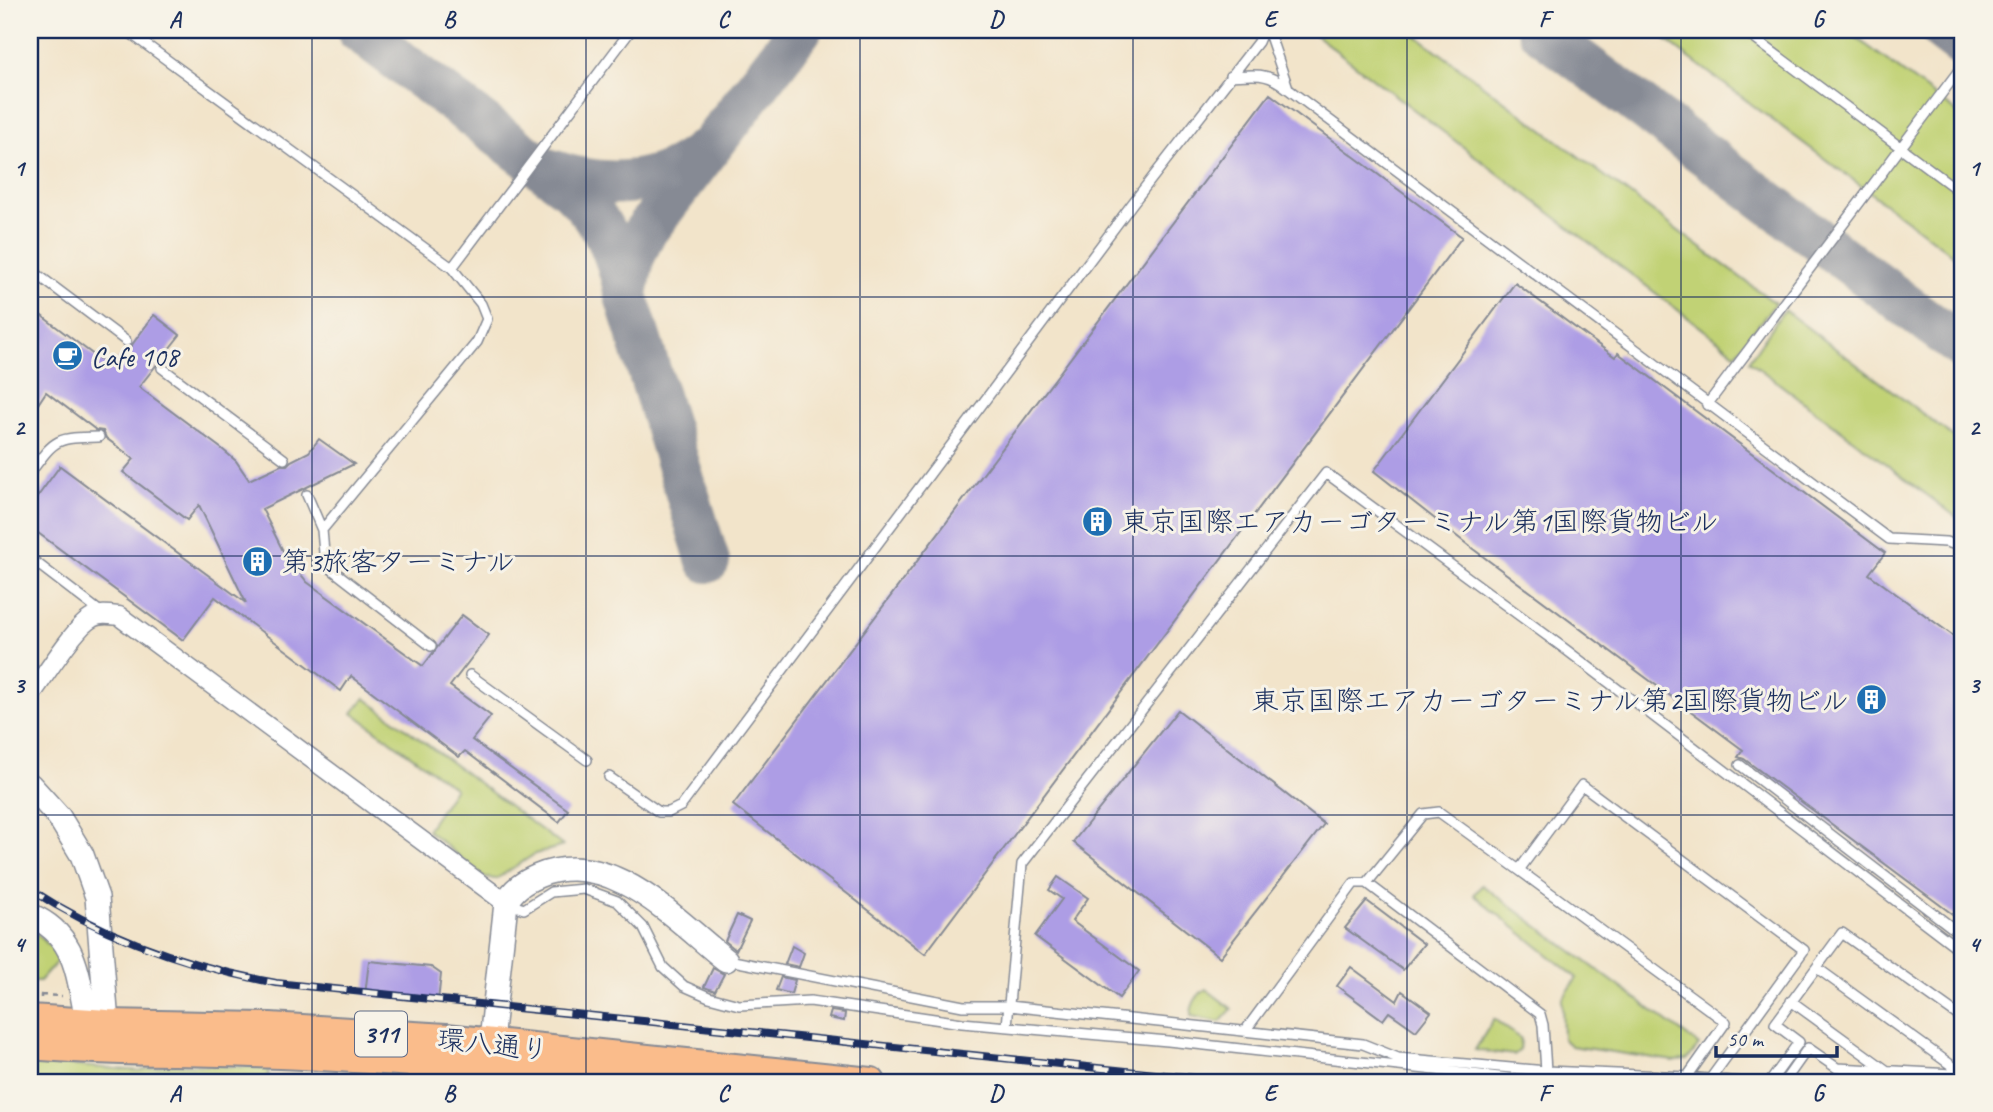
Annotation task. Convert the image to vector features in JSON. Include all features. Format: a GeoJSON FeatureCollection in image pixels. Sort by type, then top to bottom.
{"type":"FeatureCollection","features":[{"type":"Feature","properties":{"kind":"main road","name":"環八通り"},"geometry":{"type":"LineString","coordinates":[[35,1007],[97,1032],[254,1052],[350,1058],[489,1056],[871,1082]]}},
{"type":"Feature","properties":{"kind":"main road","name":"環八通り"},"geometry":{"type":"LineString","coordinates":[[30,1045],[97,1032],[270,1027],[489,1056],[626,1082]]}},
{"type":"Feature","properties":{"kind":"street"},"geometry":{"type":"LineString","coordinates":[[30,696],[78,631],[91,618],[104,614],[119,616],[506,903]]}},
{"type":"Feature","properties":{"kind":"street"},"geometry":{"type":"LineString","coordinates":[[30,785],[59,817],[82,855],[97,897],[97,1032]]}},
{"type":"Feature","properties":{"kind":"street"},"geometry":{"type":"LineString","coordinates":[[489,1056],[506,903],[521,884],[551,871],[581,868],[608,874],[631,885],[726,960]]}},
{"type":"Feature","properties":{"kind":"street"},"geometry":{"type":"LineString","coordinates":[[30,915],[53,930],[71,953],[97,1032]]}},
{"type":"Feature","properties":{"kind":"lane"},"geometry":{"type":"LineString","coordinates":[[126,30],[452,268],[481,304],[487,319],[477,342],[322,530]]}},
{"type":"Feature","properties":{"kind":"lane"},"geometry":{"type":"LineString","coordinates":[[452,268],[631,30]]}},
{"type":"Feature","properties":{"kind":"lane"},"geometry":{"type":"LineString","coordinates":[[609,777],[659,812],[669,812],[681,806],[1115,226],[1266,30]]}},
{"type":"Feature","properties":{"kind":"lane"},"geometry":{"type":"LineString","coordinates":[[1266,30],[1289,90]]}},
{"type":"Feature","properties":{"kind":"lane"},"geometry":{"type":"LineString","coordinates":[[1744,30],[1963,194]]}},
{"type":"Feature","properties":{"kind":"lane"},"geometry":{"type":"LineString","coordinates":[[1707,405],[1963,65]]}},
{"type":"Feature","properties":{"kind":"lane"},"geometry":{"type":"LineString","coordinates":[[1230,76],[1269,76],[1289,90],[1889,539],[1946,542],[1963,547]]}},
{"type":"Feature","properties":{"kind":"lane"},"geometry":{"type":"LineString","coordinates":[[30,269],[126,341]]}},
{"type":"Feature","properties":{"kind":"lane"},"geometry":{"type":"LineString","coordinates":[[162,368],[284,459]]}},
{"type":"Feature","properties":{"kind":"lane"},"geometry":{"type":"LineString","coordinates":[[30,473],[51,444],[66,438],[99,437]]}},
{"type":"Feature","properties":{"kind":"lane"},"geometry":{"type":"LineString","coordinates":[[1007,1026],[1022,864],[1326,473],[1565,649],[1963,952]]}},
{"type":"Feature","properties":{"kind":"lane"},"geometry":{"type":"LineString","coordinates":[[307,495],[322,530],[325,564],[431,646]]}},
{"type":"Feature","properties":{"kind":"lane"},"geometry":{"type":"LineString","coordinates":[[30,558],[104,614]]}},
{"type":"Feature","properties":{"kind":"lane"},"geometry":{"type":"LineString","coordinates":[[470,675],[587,761]]}},
{"type":"Feature","properties":{"kind":"lane"},"geometry":{"type":"LineString","coordinates":[[1740,765],[1963,936]]}},
{"type":"Feature","properties":{"kind":"lane"},"geometry":{"type":"LineString","coordinates":[[1520,870],[1582,785],[1804,950],[1711,1078]]}},
{"type":"Feature","properties":{"kind":"lane"},"geometry":{"type":"LineString","coordinates":[[1367,883],[1423,814],[1439,812],[1726,1022],[1687,1077]]}},
{"type":"Feature","properties":{"kind":"lane"},"geometry":{"type":"LineString","coordinates":[[1245,1031],[1354,883],[1367,883],[1540,1013],[1544,1025],[1546,1071]]}},
{"type":"Feature","properties":{"kind":"lane"},"geometry":{"type":"LineString","coordinates":[[506,903],[524,909],[551,892],[584,889],[617,901],[643,927],[663,967],[684,986],[709,998],[739,1005],[810,1001],[962,1023],[1168,1041],[1545,1082]]}},
{"type":"Feature","properties":{"kind":"lane"},"geometry":{"type":"LineString","coordinates":[[1770,1082],[1800,1042],[1775,1024],[1842,933],[1963,1019]]}},
{"type":"Feature","properties":{"kind":"lane"},"geometry":{"type":"LineString","coordinates":[[726,960],[963,1006],[1009,1006],[1363,1044],[1398,1058],[1546,1071],[1711,1078],[1741,1082]]}},
{"type":"Feature","properties":{"kind":"lane"},"geometry":{"type":"LineString","coordinates":[[1784,1082],[1808,1048],[1837,1068],[1953,1074],[1961,1066],[1817,968]]}},
{"type":"Feature","properties":{"kind":"lane"},"geometry":{"type":"LineString","coordinates":[[1791,1002],[1887,1071]]}},
{"type":"Feature","properties":{"kind":"path"},"geometry":{"type":"LineString","coordinates":[[35,1007],[59,995]]}},
{"type":"Feature","properties":{"kind":"green space"},"geometry":{"type":"Polygon","coordinates":[[[1309,30],[1409,30],[1775,303],[1736,354],[1309,30]]]}},
{"type":"Feature","properties":{"kind":"green space"},"geometry":{"type":"Polygon","coordinates":[[[1652,30],[1846,30],[1963,117],[1963,262],[1652,30]]]}},
{"type":"Feature","properties":{"kind":"green space"},"geometry":{"type":"Polygon","coordinates":[[[1784,310],[1963,444],[1963,522],[1749,361],[1784,310]]]}},
{"type":"Feature","properties":{"kind":"green space"},"geometry":{"type":"Polygon","coordinates":[[[365,698],[563,846],[535,854],[496,879],[485,878],[427,830],[455,788],[353,713],[365,698]]]}},
{"type":"Feature","properties":{"kind":"green space"},"geometry":{"type":"Polygon","coordinates":[[[1482,885],[1699,1045],[1687,1060],[1674,1061],[1571,1046],[1563,1039],[1562,1000],[1577,978],[1474,895],[1482,885]]]}},
{"type":"Feature","properties":{"kind":"green space"},"geometry":{"type":"Polygon","coordinates":[[[30,927],[61,957],[40,981],[30,981],[30,927]]]}},
{"type":"Feature","properties":{"kind":"green space"},"geometry":{"type":"Polygon","coordinates":[[[1206,989],[1232,1009],[1220,1022],[1191,1016],[1195,1000],[1206,989]]]}},
{"type":"Feature","properties":{"kind":"green space"},"geometry":{"type":"Polygon","coordinates":[[[1494,1019],[1521,1039],[1520,1050],[1514,1055],[1475,1050],[1494,1019]]]}},
{"type":"Feature","properties":{"kind":"green space"},"geometry":{"type":"Polygon","coordinates":[[[30,1062],[140,1071],[169,1064],[269,1068],[268,1082],[30,1082],[30,1062]]]}},
{"type":"Feature","properties":{"kind":"building","name":"東京国際エアカーゴターミナル第1国際貨物ビル"},"geometry":{"type":"Polygon","coordinates":[[[1270,94],[1462,237],[925,954],[733,805],[1270,94]]]}},
{"type":"Feature","properties":{"kind":"building"},"geometry":{"type":"Polygon","coordinates":[[[1515,283],[1615,357],[1618,353],[1885,553],[1869,574],[1963,643],[1963,922],[1738,757],[1743,750],[1473,549],[1374,471],[1515,283]]]}},
{"type":"Feature","properties":{"kind":"building","name":"第3旅客ターミナル"},"geometry":{"type":"Polygon","coordinates":[[[30,307],[111,368],[154,315],[180,335],[139,387],[222,449],[236,461],[249,480],[281,465],[287,465],[309,452],[319,439],[354,464],[262,509],[284,553],[307,582],[423,666],[462,615],[489,635],[450,686],[491,716],[472,740],[568,810],[559,822],[465,751],[459,757],[351,676],[341,691],[215,597],[183,640],[30,527],[30,507],[60,466],[246,603],[199,505],[187,520],[123,472],[134,459],[106,438],[103,431],[96,430],[46,392],[30,416],[30,307]]]}},
{"type":"Feature","properties":{"kind":"building"},"geometry":{"type":"Polygon","coordinates":[[[1178,710],[1324,824],[1220,957],[1073,842],[1178,710]]]}},
{"type":"Feature","properties":{"kind":"building"},"geometry":{"type":"Polygon","coordinates":[[[1058,877],[1088,898],[1072,921],[1139,971],[1119,998],[1035,936],[1062,899],[1049,890],[1058,877]]]}},
{"type":"Feature","properties":{"kind":"building"},"geometry":{"type":"Polygon","coordinates":[[[1367,901],[1424,944],[1403,970],[1345,928],[1367,901]]]}},
{"type":"Feature","properties":{"kind":"building"},"geometry":{"type":"Polygon","coordinates":[[[737,915],[750,921],[736,950],[725,941],[737,915]]]}},
{"type":"Feature","properties":{"kind":"building"},"geometry":{"type":"Polygon","coordinates":[[[792,946],[804,953],[799,967],[785,964],[792,946]]]}},
{"type":"Feature","properties":{"kind":"building"},"geometry":{"type":"Polygon","coordinates":[[[369,961],[431,967],[441,974],[438,1001],[365,995],[369,961]]]}},
{"type":"Feature","properties":{"kind":"building"},"geometry":{"type":"Polygon","coordinates":[[[1351,967],[1397,1001],[1402,991],[1431,1012],[1416,1031],[1389,1012],[1383,1020],[1337,986],[1351,967]]]}},
{"type":"Feature","properties":{"kind":"building"},"geometry":{"type":"Polygon","coordinates":[[[713,968],[724,974],[715,991],[704,987],[713,968]]]}},
{"type":"Feature","properties":{"kind":"building"},"geometry":{"type":"Polygon","coordinates":[[[781,977],[795,980],[791,994],[776,990],[781,977]]]}},
{"type":"Feature","properties":{"kind":"building"},"geometry":{"type":"Polygon","coordinates":[[[831,1011],[845,1013],[844,1021],[829,1018],[831,1011]]]}},
{"type":"Feature","properties":{"kind":"taxiway"},"geometry":{"type":"LineString","coordinates":[[358,30],[570,189],[600,225],[619,265],[626,296],[708,561]]}},
{"type":"Feature","properties":{"kind":"taxiway"},"geometry":{"type":"LineString","coordinates":[[626,294],[633,257],[644,233],[800,30]]}},
{"type":"Feature","properties":{"kind":"taxiway"},"geometry":{"type":"LineString","coordinates":[[1539,30],[1963,348]]}},
{"type":"Feature","properties":{"kind":"taxiway"},"geometry":{"type":"LineString","coordinates":[[1942,30],[1963,46]]}},
{"type":"Feature","properties":{"kind":"taxiway"},"geometry":{"type":"LineString","coordinates":[[551,171],[590,181],[630,182],[668,172],[703,151]]}},
{"type":"Feature","properties":{"kind":"railway"},"geometry":{"type":"LineString","coordinates":[[30,889],[88,922],[148,948],[211,968],[276,983],[1233,1082]]}},
{"type":"Feature","properties":{"kind":"place","name":"Cafe 108"},"geometry":{"type":"Point","coordinates":[68,356]}},
{"type":"Feature","properties":{"kind":"place","name":"東京国際エアカーゴターミナル第1国際貨物ビル"},"geometry":{"type":"Point","coordinates":[1098,521]}},
{"type":"Feature","properties":{"kind":"place","name":"第3旅客ターミナル"},"geometry":{"type":"Point","coordinates":[258,561]}},
{"type":"Feature","properties":{"kind":"place","name":"東京国際エアカーゴターミナル第2国際貨物ビル"},"geometry":{"type":"Point","coordinates":[1872,700]}}]}
